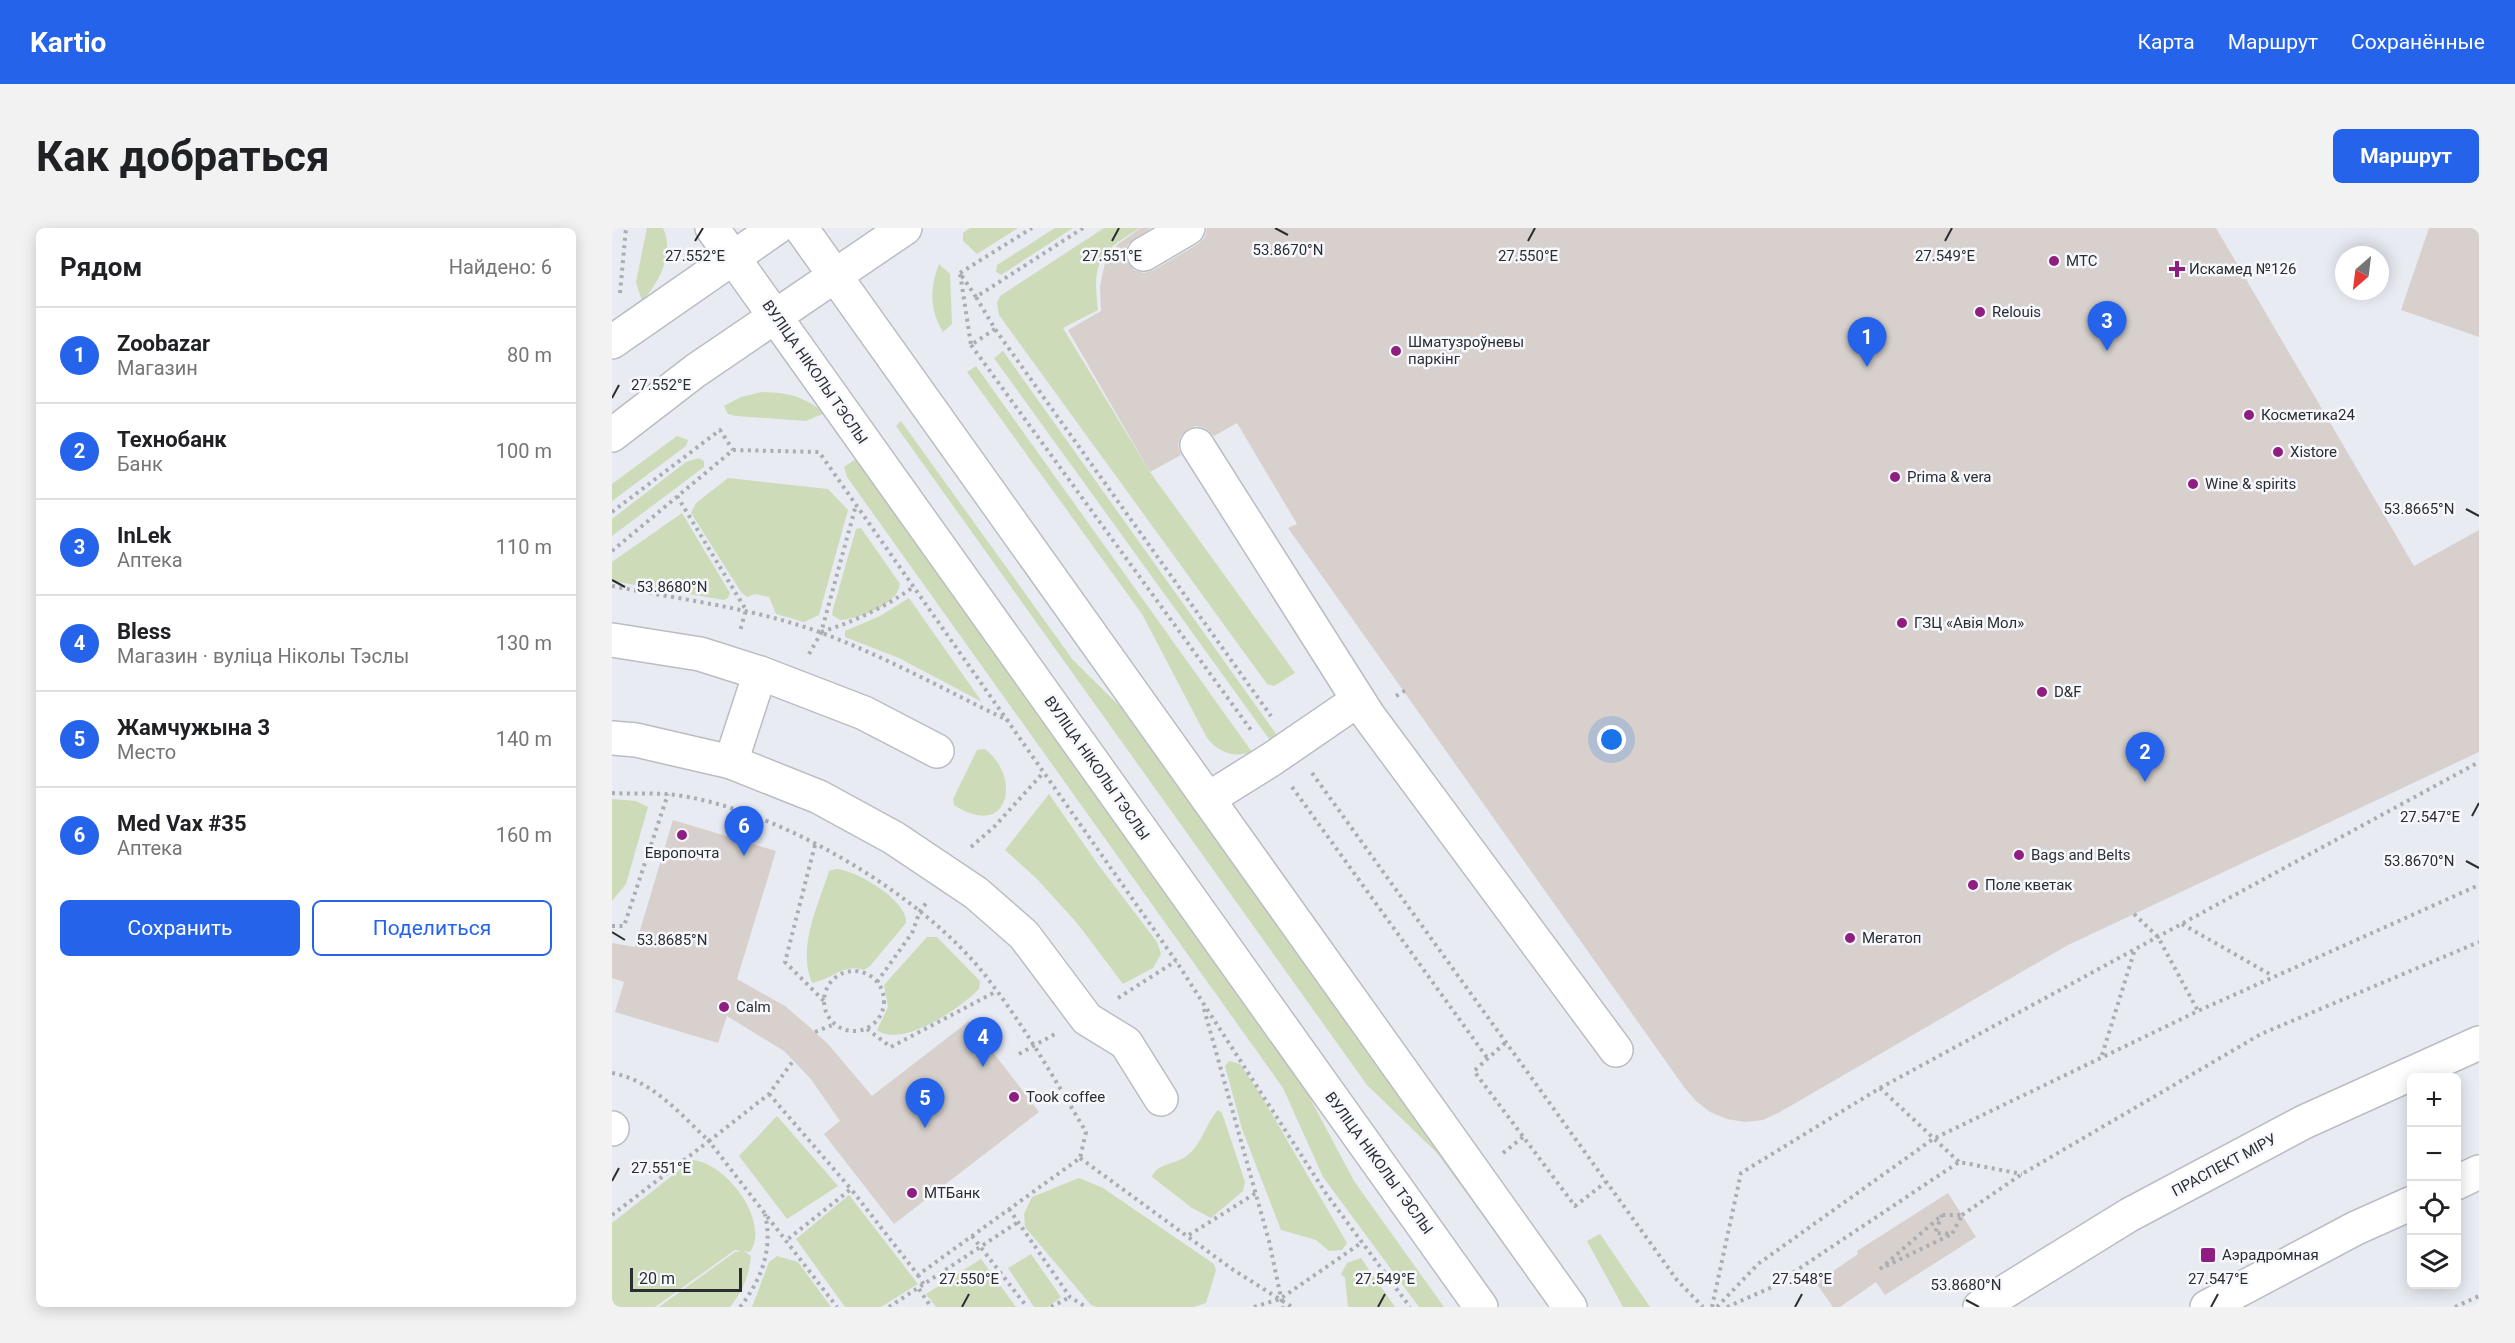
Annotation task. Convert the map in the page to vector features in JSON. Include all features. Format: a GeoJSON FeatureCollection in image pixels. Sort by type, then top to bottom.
{"type":"FeatureCollection","features":[{"type":"Feature","properties":{"kind":"main road","name":"ВУЛІЦА НІКОЛЫ ТЭСЛЫ"},"geometry":{"type":"LineString","coordinates":[[712,228],[1481,1307]]}},
{"type":"Feature","properties":{"kind":"main road"},"geometry":{"type":"LineString","coordinates":[[612,342],[776,228]]}},
{"type":"Feature","properties":{"kind":"main road"},"geometry":{"type":"LineString","coordinates":[[801,228],[1570,1307]]}},
{"type":"Feature","properties":{"kind":"main road"},"geometry":{"type":"LineString","coordinates":[[612,435],[695,371],[905,228]]}},
{"type":"Feature","properties":{"kind":"main road"},"geometry":{"type":"LineString","coordinates":[[1144,254],[1188,228]]}},
{"type":"Feature","properties":{"kind":"main road"},"geometry":{"type":"LineString","coordinates":[[1197,446],[1358,700],[1616,1050]]}},
{"type":"Feature","properties":{"kind":"main road"},"geometry":{"type":"LineString","coordinates":[[612,640],[700,654],[760,673],[864,713],[937,752]]}},
{"type":"Feature","properties":{"kind":"main road"},"geometry":{"type":"LineString","coordinates":[[731,762],[760,673]]}},
{"type":"Feature","properties":{"kind":"main road"},"geometry":{"type":"LineString","coordinates":[[1208,799],[1272,759],[1358,700]]}},
{"type":"Feature","properties":{"kind":"main road"},"geometry":{"type":"LineString","coordinates":[[612,738],[636,740],[731,762],[819,797],[894,838],[976,893],[1024,935],[1087,1019],[1125,1043],[1161,1099]]}},
{"type":"Feature","properties":{"kind":"main road","name":"ПРАСПЕКТ МІРУ"},"geometry":{"type":"LineString","coordinates":[[1980,1307],[2129,1215],[2304,1122],[2479,1043]]}},
{"type":"Feature","properties":{"kind":"main road"},"geometry":{"type":"LineString","coordinates":[[2461,1181],[2479,1172]]}},
{"type":"Feature","properties":{"kind":"main road"},"geometry":{"type":"LineString","coordinates":[[2207,1307],[2356,1228],[2407,1205]]}},
{"type":"Feature","properties":{"kind":"path"},"geometry":{"type":"LineString","coordinates":[[616,297],[620,292],[626,228]]}},
{"type":"Feature","properties":{"kind":"path"},"geometry":{"type":"LineString","coordinates":[[960,273],[1032,228]]}},
{"type":"Feature","properties":{"kind":"path"},"geometry":{"type":"LineString","coordinates":[[960,273],[976,297]]}},
{"type":"Feature","properties":{"kind":"path"},"geometry":{"type":"LineString","coordinates":[[960,273],[971,345],[1488,1059]]}},
{"type":"Feature","properties":{"kind":"path"},"geometry":{"type":"LineString","coordinates":[[971,345],[995,329]]}},
{"type":"Feature","properties":{"kind":"path"},"geometry":{"type":"LineString","coordinates":[[612,512],[720,430],[733,450]]}},
{"type":"Feature","properties":{"kind":"path"},"geometry":{"type":"LineString","coordinates":[[612,551],[733,450],[819,452],[1176,961],[1361,1243],[1410,1307]]}},
{"type":"Feature","properties":{"kind":"path"},"geometry":{"type":"LineString","coordinates":[[677,496],[746,610]]}},
{"type":"Feature","properties":{"kind":"path"},"geometry":{"type":"LineString","coordinates":[[612,586],[746,610],[820,633],[861,649],[1010,722]]}},
{"type":"Feature","properties":{"kind":"path"},"geometry":{"type":"LineString","coordinates":[[820,633],[858,621],[915,586]]}},
{"type":"Feature","properties":{"kind":"path"},"geometry":{"type":"LineString","coordinates":[[1712,1307],[1741,1173],[1880,1088],[2479,762]]}},
{"type":"Feature","properties":{"kind":"path"},"geometry":{"type":"LineString","coordinates":[[877,982],[912,933],[920,911],[978,839],[994,827],[1043,773]]}},
{"type":"Feature","properties":{"kind":"path"},"geometry":{"type":"LineString","coordinates":[[612,793],[668,794],[744,813],[815,845],[871,874],[960,945],[997,991],[1034,1045],[1086,1132],[1080,1158],[918,1275]]}},
{"type":"Feature","properties":{"kind":"path"},"geometry":{"type":"LineString","coordinates":[[612,926],[624,926],[668,794]]}},
{"type":"Feature","properties":{"kind":"path"},"geometry":{"type":"LineString","coordinates":[[815,845],[785,963],[825,1002]]}},
{"type":"Feature","properties":{"kind":"path"},"geometry":{"type":"LineString","coordinates":[[1717,1307],[1758,1264],[1934,1139],[2198,1011],[2479,885]]}},
{"type":"Feature","properties":{"kind":"path"},"geometry":{"type":"LineString","coordinates":[[2134,914],[2158,937],[2198,1011]]}},
{"type":"Feature","properties":{"kind":"path"},"geometry":{"type":"LineString","coordinates":[[2182,924],[2273,977]]}},
{"type":"Feature","properties":{"kind":"path"},"geometry":{"type":"LineString","coordinates":[[1962,1215],[1942,1215],[1880,1269],[1952,1234],[1962,1215],[2022,1174],[2261,1034],[2479,942]]}},
{"type":"Feature","properties":{"kind":"path"},"geometry":{"type":"LineString","coordinates":[[2102,1056],[2135,949]]}},
{"type":"Feature","properties":{"kind":"path"},"geometry":{"type":"LineString","coordinates":[[862,972],[877,982],[882,989],[884,1008],[880,1016],[867,1029],[850,1031],[835,1024],[827,1014],[825,1002],[829,985],[844,973],[862,972]]}},
{"type":"Feature","properties":{"kind":"path"},"geometry":{"type":"LineString","coordinates":[[867,1029],[891,1047],[997,991]]}},
{"type":"Feature","properties":{"kind":"path"},"geometry":{"type":"LineString","coordinates":[[1203,1005],[1269,1241],[1283,1307]]}},
{"type":"Feature","properties":{"kind":"path"},"geometry":{"type":"LineString","coordinates":[[815,1032],[835,1024]]}},
{"type":"Feature","properties":{"kind":"path"},"geometry":{"type":"LineString","coordinates":[[1505,1043],[1474,1071],[1575,1206],[1606,1182]]}},
{"type":"Feature","properties":{"kind":"path"},"geometry":{"type":"LineString","coordinates":[[612,1215],[769,1094],[793,1061]]}},
{"type":"Feature","properties":{"kind":"path"},"geometry":{"type":"LineString","coordinates":[[612,1073],[630,1076],[653,1090],[710,1141],[765,1213],[788,1239],[837,1307]]}},
{"type":"Feature","properties":{"kind":"path"},"geometry":{"type":"LineString","coordinates":[[1880,1088],[1959,1162],[2022,1174]]}},
{"type":"Feature","properties":{"kind":"path"},"geometry":{"type":"LineString","coordinates":[[769,1094],[851,1189],[924,1285]]}},
{"type":"Feature","properties":{"kind":"path"},"geometry":{"type":"LineString","coordinates":[[1080,1158],[1189,1235],[1232,1269],[1292,1307]]}},
{"type":"Feature","properties":{"kind":"path"},"geometry":{"type":"LineString","coordinates":[[1727,1307],[1770,1288],[1959,1162]]}},
{"type":"Feature","properties":{"kind":"path"},"geometry":{"type":"LineString","coordinates":[[788,1239],[851,1189]]}},
{"type":"Feature","properties":{"kind":"path"},"geometry":{"type":"LineString","coordinates":[[1189,1235],[1256,1193]]}},
{"type":"Feature","properties":{"kind":"path"},"geometry":{"type":"LineString","coordinates":[[1009,1209],[1070,1297],[1086,1307]]}},
{"type":"Feature","properties":{"kind":"path"},"geometry":{"type":"LineString","coordinates":[[740,1307],[762,1269],[767,1251],[770,1235],[765,1213]]}},
{"type":"Feature","properties":{"kind":"path"},"geometry":{"type":"LineString","coordinates":[[1942,1215],[1935,1233],[1952,1234]]}},
{"type":"Feature","properties":{"kind":"path"},"geometry":{"type":"LineString","coordinates":[[889,1307],[1018,1222]]}},
{"type":"Feature","properties":{"kind":"path"},"geometry":{"type":"LineString","coordinates":[[972,1236],[1027,1307]]}},
{"type":"Feature","properties":{"kind":"path"},"geometry":{"type":"LineString","coordinates":[[1254,1307],[1280,1299],[1361,1243]]}},
{"type":"Feature","properties":{"kind":"path"},"geometry":{"type":"LineString","coordinates":[[1677,1280],[1703,1307]]}},
{"type":"Feature","properties":{"kind":"path"},"geometry":{"type":"LineString","coordinates":[[919,1289],[931,1307]]}},
{"type":"Feature","properties":{"kind":"path"},"geometry":{"type":"LineString","coordinates":[[2454,1307],[2479,1296]]}},
{"type":"Feature","properties":{"kind":"path"},"geometry":{"type":"LineString","coordinates":[[1052,1307],[1070,1297]]}},
{"type":"Feature","properties":{"kind":"green space"},"geometry":{"type":"Polygon","coordinates":[[[647,228],[663,228],[667,247],[659,277],[642,301],[636,282],[647,228]]]}},
{"type":"Feature","properties":{"kind":"green space"},"geometry":{"type":"Polygon","coordinates":[[[970,228],[1018,228],[977,254],[963,241],[963,233],[970,228]]]}},
{"type":"Feature","properties":{"kind":"green space"},"geometry":{"type":"Polygon","coordinates":[[[1055,228],[1073,228],[1001,275],[996,272],[997,265],[1055,228]]]}},
{"type":"Feature","properties":{"kind":"green space"},"geometry":{"type":"Polygon","coordinates":[[[1104,228],[1140,228],[1115,244],[1101,260],[1096,280],[1098,310],[1063,328],[1150,472],[1295,673],[1274,686],[1267,684],[999,315],[997,303],[1000,296],[1104,228]]]}},
{"type":"Feature","properties":{"kind":"green space"},"geometry":{"type":"Polygon","coordinates":[[[939,264],[950,274],[952,324],[943,332],[935,315],[932,298],[939,264]]]}},
{"type":"Feature","properties":{"kind":"green space"},"geometry":{"type":"Polygon","coordinates":[[[1003,351],[1279,738],[1272,743],[994,358],[1003,351]]]}},
{"type":"Feature","properties":{"kind":"green space"},"geometry":{"type":"Polygon","coordinates":[[[976,366],[1252,752],[1227,753],[1207,738],[1142,614],[967,372],[976,366]]]}},
{"type":"Feature","properties":{"kind":"green space"},"geometry":{"type":"Polygon","coordinates":[[[762,392],[796,396],[825,413],[806,421],[736,416],[728,414],[724,406],[741,397],[762,392]]]}},
{"type":"Feature","properties":{"kind":"green space"},"geometry":{"type":"Polygon","coordinates":[[[901,421],[1073,660],[1145,731],[1559,1307],[1549,1307],[1437,1153],[1367,1085],[896,426],[901,421]]]}},
{"type":"Feature","properties":{"kind":"green space"},"geometry":{"type":"Polygon","coordinates":[[[677,436],[688,440],[686,446],[612,501],[612,484],[677,436]]]}},
{"type":"Feature","properties":{"kind":"green space"},"geometry":{"type":"Polygon","coordinates":[[[699,458],[704,461],[704,467],[612,536],[612,519],[686,462],[699,458]]]}},
{"type":"Feature","properties":{"kind":"green space"},"geometry":{"type":"Polygon","coordinates":[[[856,459],[1301,1081],[1354,1181],[1444,1307],[1419,1307],[1323,1177],[1283,1088],[847,477],[844,467],[856,459]]]}},
{"type":"Feature","properties":{"kind":"green space"},"geometry":{"type":"Polygon","coordinates":[[[728,478],[828,489],[848,510],[819,615],[804,622],[776,614],[769,597],[755,594],[747,597],[741,592],[691,513],[696,503],[728,478]]]}},
{"type":"Feature","properties":{"kind":"green space"},"geometry":{"type":"Polygon","coordinates":[[[682,513],[730,593],[728,598],[724,600],[612,581],[612,562],[682,513]]]}},
{"type":"Feature","properties":{"kind":"green space"},"geometry":{"type":"Polygon","coordinates":[[[861,528],[900,584],[898,592],[876,610],[840,620],[832,615],[833,609],[856,529],[861,528]]]}},
{"type":"Feature","properties":{"kind":"green space"},"geometry":{"type":"Polygon","coordinates":[[[909,598],[982,702],[899,658],[845,637],[845,631],[880,616],[909,598]]]}},
{"type":"Feature","properties":{"kind":"green space"},"geometry":{"type":"Polygon","coordinates":[[[985,749],[997,761],[1004,775],[1006,789],[1004,801],[998,810],[987,815],[973,814],[954,805],[953,799],[977,750],[985,749]]]}},
{"type":"Feature","properties":{"kind":"green space"},"geometry":{"type":"Polygon","coordinates":[[[1049,794],[1097,863],[1157,942],[1161,954],[1153,968],[1123,984],[1077,923],[1037,879],[1005,850],[1049,794]]]}},
{"type":"Feature","properties":{"kind":"green space"},"geometry":{"type":"Polygon","coordinates":[[[612,799],[636,801],[648,807],[626,884],[612,901],[612,799]]]}},
{"type":"Feature","properties":{"kind":"green space"},"geometry":{"type":"Polygon","coordinates":[[[836,869],[856,875],[880,888],[899,905],[905,914],[906,923],[870,966],[864,970],[857,968],[844,970],[812,983],[808,969],[808,941],[829,871],[836,869]]]}},
{"type":"Feature","properties":{"kind":"green space"},"geometry":{"type":"Polygon","coordinates":[[[927,937],[937,937],[980,981],[979,989],[959,1006],[930,1024],[901,1034],[888,1034],[877,1030],[888,1007],[884,985],[927,937]]]}},
{"type":"Feature","properties":{"kind":"green space"},"geometry":{"type":"Polygon","coordinates":[[[1229,1061],[1240,1064],[1262,1097],[1347,1243],[1342,1250],[1329,1251],[1316,1240],[1281,1230],[1242,1129],[1225,1066],[1229,1061]]]}},
{"type":"Feature","properties":{"kind":"green space"},"geometry":{"type":"Polygon","coordinates":[[[1218,1110],[1222,1113],[1245,1182],[1243,1191],[1211,1218],[1192,1208],[1152,1177],[1158,1169],[1181,1160],[1196,1147],[1218,1110]]]}},
{"type":"Feature","properties":{"kind":"green space"},"geometry":{"type":"Polygon","coordinates":[[[777,1116],[838,1186],[787,1219],[739,1156],[777,1116]]]}},
{"type":"Feature","properties":{"kind":"green space"},"geometry":{"type":"Polygon","coordinates":[[[692,1160],[705,1163],[731,1182],[750,1210],[755,1225],[755,1240],[750,1252],[744,1251],[751,1256],[742,1289],[730,1307],[659,1307],[735,1252],[741,1251],[735,1250],[655,1307],[612,1307],[612,1223],[692,1160]]]}},
{"type":"Feature","properties":{"kind":"green space"},"geometry":{"type":"Polygon","coordinates":[[[1079,1178],[1103,1188],[1214,1264],[1216,1270],[1206,1303],[1194,1307],[1097,1307],[1091,1305],[1025,1227],[1024,1214],[1032,1197],[1079,1178]]]}},
{"type":"Feature","properties":{"kind":"green space"},"geometry":{"type":"Polygon","coordinates":[[[849,1195],[918,1284],[881,1307],[845,1307],[796,1239],[849,1195]]]}},
{"type":"Feature","properties":{"kind":"green space"},"geometry":{"type":"Polygon","coordinates":[[[1600,1234],[1650,1307],[1623,1307],[1587,1241],[1600,1234]]]}},
{"type":"Feature","properties":{"kind":"green space"},"geometry":{"type":"Polygon","coordinates":[[[1031,1254],[1061,1297],[1048,1307],[1034,1307],[1008,1268],[1031,1254]]]}},
{"type":"Feature","properties":{"kind":"green space"},"geometry":{"type":"Polygon","coordinates":[[[777,1256],[798,1262],[831,1307],[752,1307],[769,1262],[777,1256]]]}},
{"type":"Feature","properties":{"kind":"green space"},"geometry":{"type":"Polygon","coordinates":[[[1361,1258],[1395,1307],[1348,1307],[1345,1278],[1341,1274],[1347,1263],[1361,1258]]]}},
{"type":"Feature","properties":{"kind":"green space"},"geometry":{"type":"Polygon","coordinates":[[[981,1259],[1016,1307],[936,1307],[926,1294],[981,1259]]]}},
{"type":"Feature","properties":{"kind":"building","name":"ГЗЦ «Авія Мол»"},"geometry":{"type":"Polygon","coordinates":[[[1141,228],[1151,228],[1128,244],[1125,255],[1134,270],[1144,273],[1154,270],[1198,244],[1205,237],[1207,228],[2216,228],[2414,566],[2479,530],[2479,752],[2068,945],[1780,1112],[1763,1120],[1745,1122],[1727,1119],[1710,1112],[1684,1087],[1288,528],[1297,524],[1237,423],[1214,436],[1205,428],[1196,426],[1188,429],[1180,437],[1178,446],[1181,455],[1150,472],[1068,330],[1101,311],[1100,286],[1105,263],[1118,244],[1141,228]]]}},
{"type":"Feature","properties":{"kind":"building"},"geometry":{"type":"Polygon","coordinates":[[[2429,228],[2479,228],[2479,337],[2401,310],[2429,228]]]}},
{"type":"Feature","properties":{"kind":"building"},"geometry":{"type":"Polygon","coordinates":[[[673,820],[776,851],[737,979],[785,1006],[806,1024],[828,1044],[872,1096],[969,1021],[1039,1112],[894,1224],[824,1134],[840,1121],[810,1078],[784,1051],[727,1016],[718,1043],[615,1012],[624,982],[612,978],[612,943],[635,947],[673,820]]]}},
{"type":"Feature","properties":{"kind":"building"},"geometry":{"type":"Polygon","coordinates":[[[1948,1193],[1976,1237],[1885,1295],[1876,1282],[1840,1307],[1833,1307],[1816,1283],[1858,1254],[1857,1251],[1948,1193]]]}},
{"type":"Feature","properties":{"kind":"place","name":"МТС"},"geometry":{"type":"Point","coordinates":[2054,261]}},
{"type":"Feature","properties":{"kind":"place","name":"Искамед №126"},"geometry":{"type":"Point","coordinates":[2177,269]}},
{"type":"Feature","properties":{"kind":"place","name":"Relouis"},"geometry":{"type":"Point","coordinates":[1980,312]}},
{"type":"Feature","properties":{"kind":"place","name":"Шматузроўневы паркінг"},"geometry":{"type":"Point","coordinates":[1396,351]}},
{"type":"Feature","properties":{"kind":"place","name":"InLek"},"geometry":{"type":"Point","coordinates":[2107,351]}},
{"type":"Feature","properties":{"kind":"place","name":"Zoobazar"},"geometry":{"type":"Point","coordinates":[1867,367]}},
{"type":"Feature","properties":{"kind":"place","name":"Косметика24"},"geometry":{"type":"Point","coordinates":[2249,415]}},
{"type":"Feature","properties":{"kind":"place","name":"Xistore"},"geometry":{"type":"Point","coordinates":[2278,452]}},
{"type":"Feature","properties":{"kind":"place","name":"Prima & vera"},"geometry":{"type":"Point","coordinates":[1895,477]}},
{"type":"Feature","properties":{"kind":"place","name":"Wine & spirits"},"geometry":{"type":"Point","coordinates":[2193,484]}},
{"type":"Feature","properties":{"kind":"place","name":"ГЗЦ «Авія Мол»"},"geometry":{"type":"Point","coordinates":[1902,623]}},
{"type":"Feature","properties":{"kind":"place","name":"D&F"},"geometry":{"type":"Point","coordinates":[2042,692]}},
{"type":"Feature","properties":{"kind":"place","name":"Технобанк"},"geometry":{"type":"Point","coordinates":[2145,782]}},
{"type":"Feature","properties":{"kind":"place","name":"Европочта"},"geometry":{"type":"Point","coordinates":[682,835]}},
{"type":"Feature","properties":{"kind":"place","name":"Bags and Belts"},"geometry":{"type":"Point","coordinates":[2019,855]}},
{"type":"Feature","properties":{"kind":"place","name":"Med Vax #35"},"geometry":{"type":"Point","coordinates":[744,856]}},
{"type":"Feature","properties":{"kind":"place","name":"Поле кветак"},"geometry":{"type":"Point","coordinates":[1973,885]}},
{"type":"Feature","properties":{"kind":"place","name":"Мегатоп"},"geometry":{"type":"Point","coordinates":[1850,938]}},
{"type":"Feature","properties":{"kind":"place","name":"Calm"},"geometry":{"type":"Point","coordinates":[724,1007]}},
{"type":"Feature","properties":{"kind":"place","name":"Bless"},"geometry":{"type":"Point","coordinates":[983,1067]}},
{"type":"Feature","properties":{"kind":"place","name":"Took coffee"},"geometry":{"type":"Point","coordinates":[1014,1097]}},
{"type":"Feature","properties":{"kind":"place","name":"Жамчужына 3"},"geometry":{"type":"Point","coordinates":[925,1128]}},
{"type":"Feature","properties":{"kind":"place","name":"МТБанк"},"geometry":{"type":"Point","coordinates":[912,1193]}},
{"type":"Feature","properties":{"kind":"place","name":"Аэрадромная"},"geometry":{"type":"Point","coordinates":[2208,1255]}}]}
